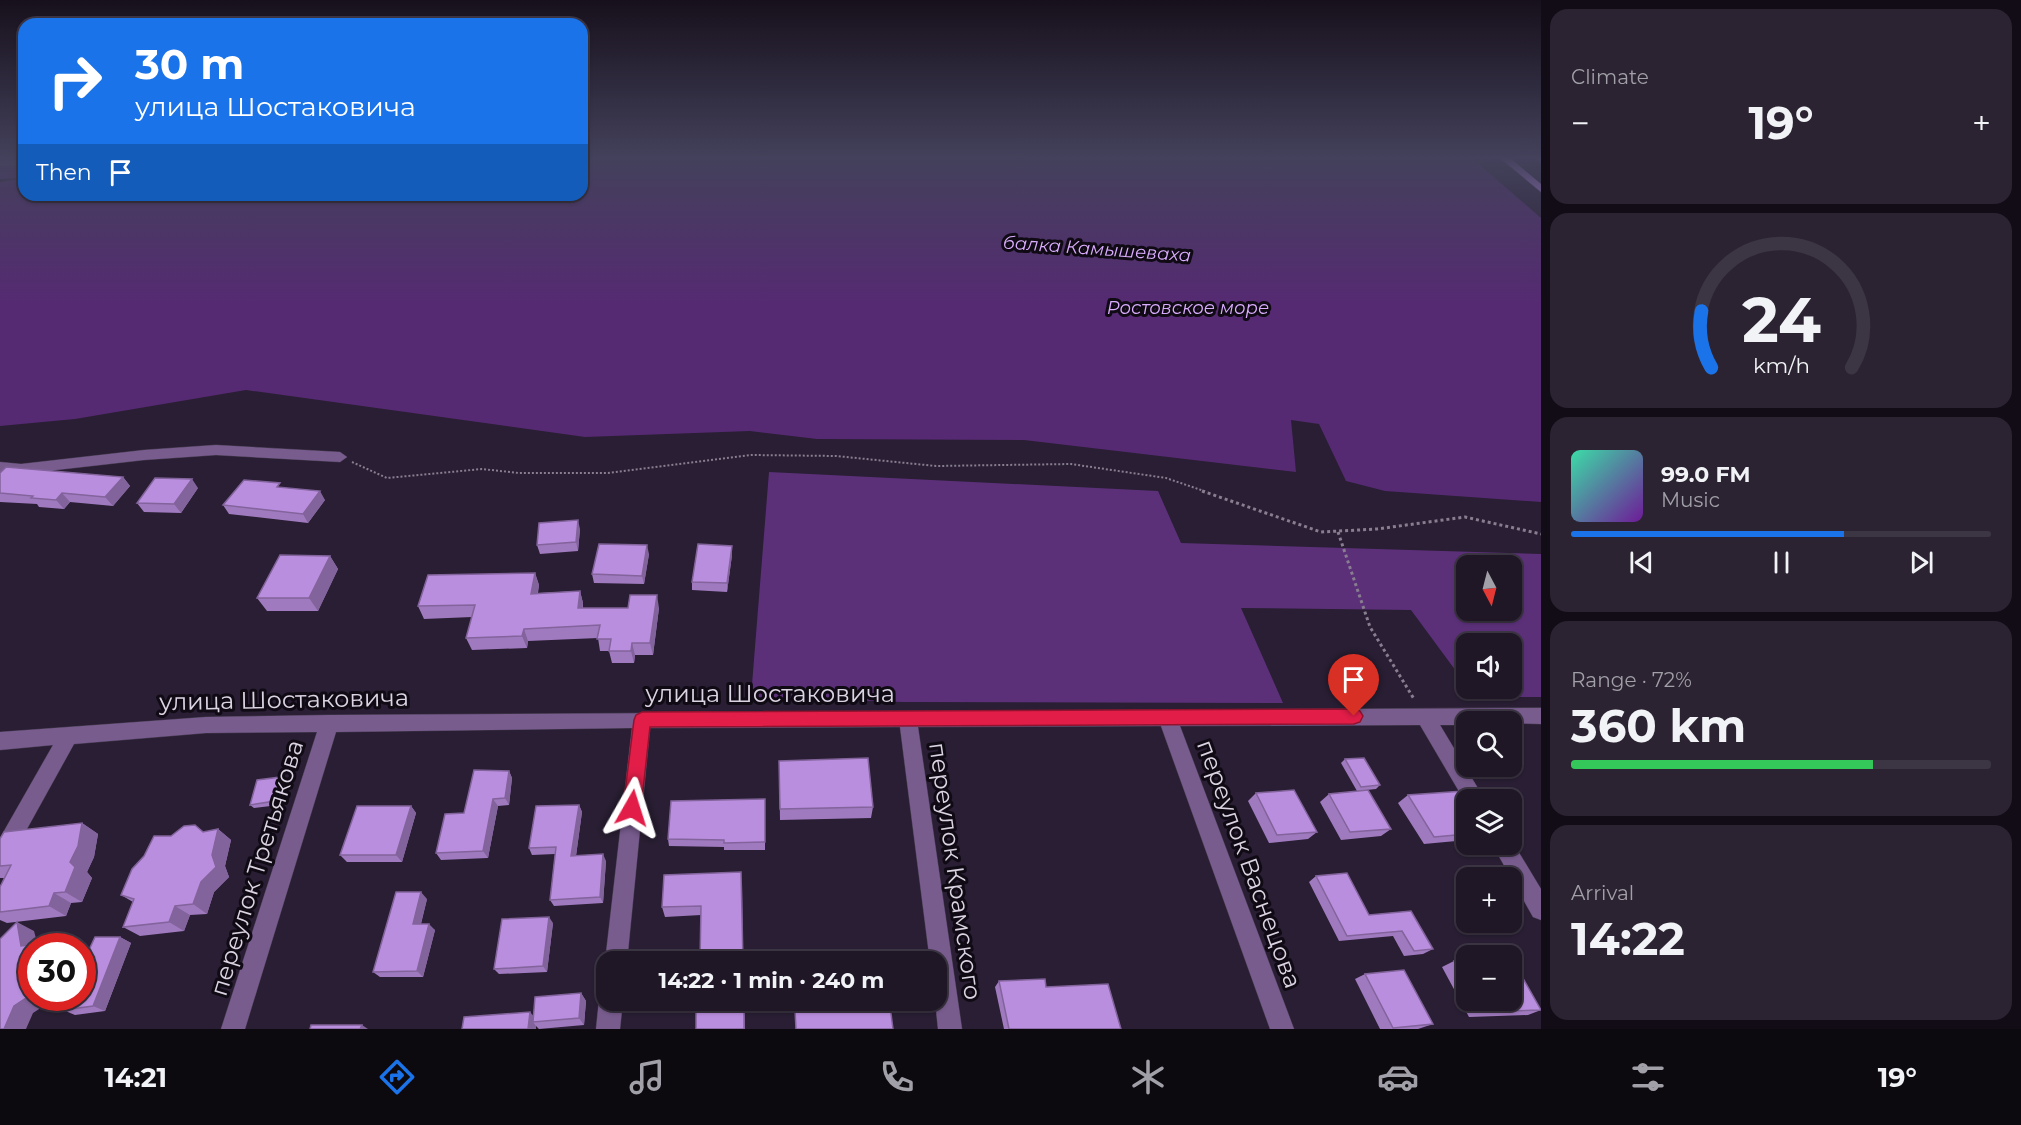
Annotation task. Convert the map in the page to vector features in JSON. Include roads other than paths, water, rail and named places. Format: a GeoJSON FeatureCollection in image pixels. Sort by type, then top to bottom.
{"type":"FeatureCollection","features":[{"type":"Feature","properties":{"kind":"street"},"geometry":{"type":"LineString","coordinates":[[0,467],[21,469],[144,455],[216,450],[340,457]]}},
{"type":"Feature","properties":{"kind":"street"},"geometry":{"type":"LineString","coordinates":[[1425,716],[1468,789]]}},
{"type":"Feature","properties":{"kind":"street","name":"улица Шостаковича"},"geometry":{"type":"LineString","coordinates":[[0,741],[206,725],[329,723],[1541,716]]}},
{"type":"Feature","properties":{"kind":"street","name":"переулок Васнецова"},"geometry":{"type":"LineString","coordinates":[[1167,717],[1282,1029]]}},
{"type":"Feature","properties":{"kind":"street","name":"переулок Крамского"},"geometry":{"type":"LineString","coordinates":[[908,719],[950,1029]]}},
{"type":"Feature","properties":{"kind":"street"},"geometry":{"type":"LineString","coordinates":[[617,951],[642,720]]}},
{"type":"Feature","properties":{"kind":"street","name":"переулок Третьякова"},"geometry":{"type":"LineString","coordinates":[[233,1029],[329,723]]}},
{"type":"Feature","properties":{"kind":"street"},"geometry":{"type":"LineString","coordinates":[[0,858],[69,735]]}},
{"type":"Feature","properties":{"kind":"street"},"geometry":{"type":"LineString","coordinates":[[1509,855],[1541,909]]}},
{"type":"Feature","properties":{"kind":"street"},"geometry":{"type":"LineString","coordinates":[[608,1029],[610,1011]]}},
{"type":"Feature","properties":{"kind":"water","name":"Ростовское море"},"geometry":{"type":"Polygon","coordinates":[[[0,206],[1527,206],[1541,218],[1541,502],[1385,491],[1346,481],[1319,424],[1291,420],[1296,472],[1024,440],[817,439],[750,431],[585,437],[246,390],[75,419],[0,426],[0,206]]]}},
{"type":"Feature","properties":{"kind":"water label","name":"балка Камышеваха"},"geometry":{"type":"Point","coordinates":[1097,249]}}]}
